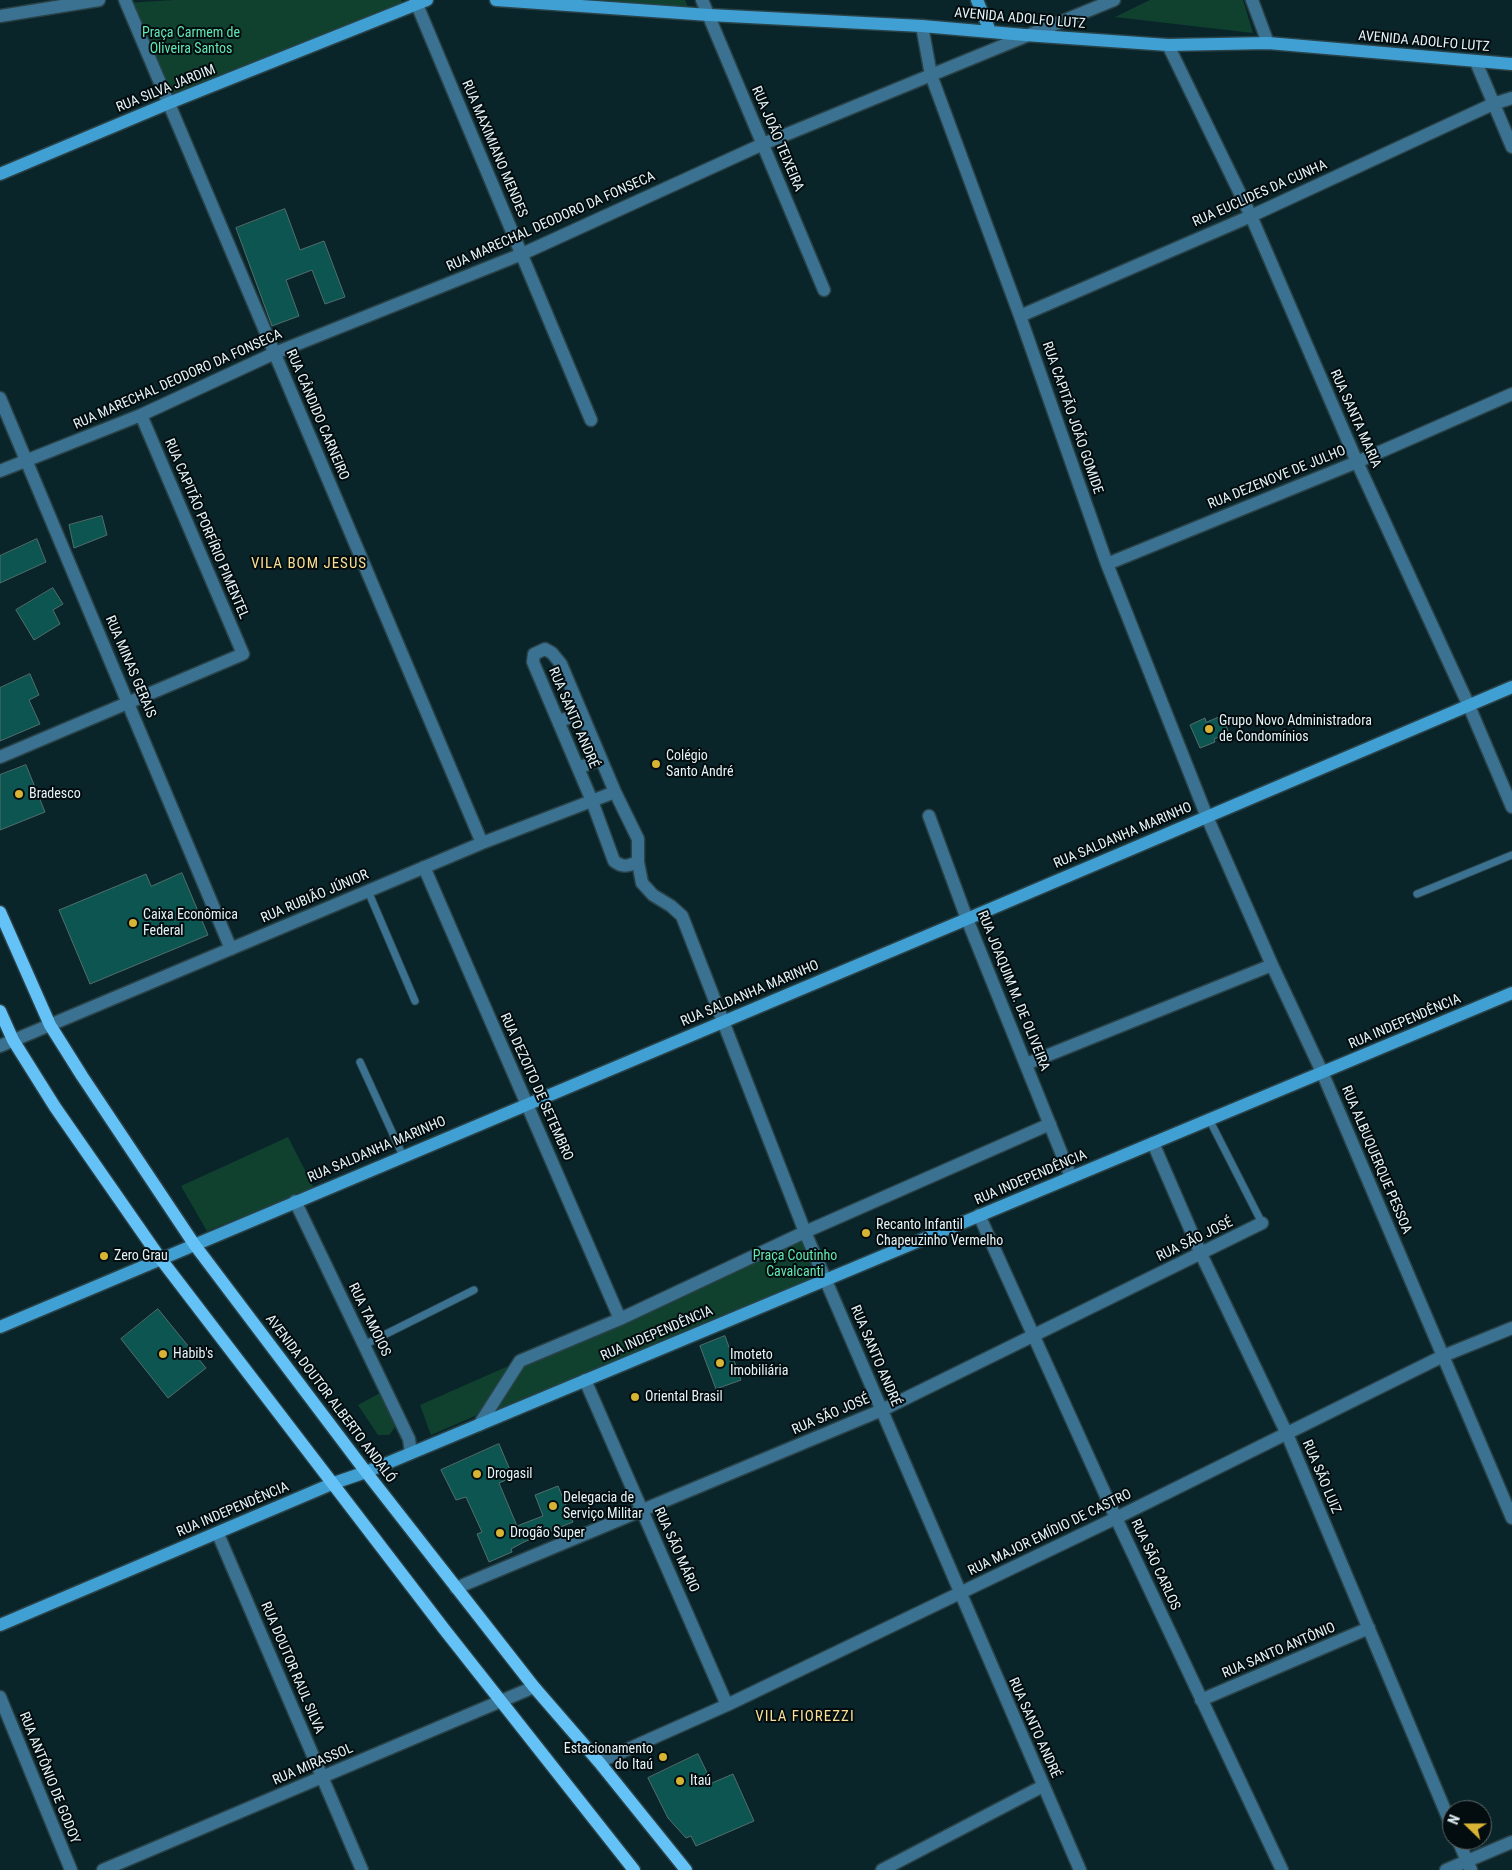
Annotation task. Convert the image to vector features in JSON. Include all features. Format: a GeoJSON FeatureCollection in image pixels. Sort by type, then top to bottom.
{"type":"FeatureCollection","features":[{"type":"Feature","properties":{"kind":"main road","name":"AVENIDA DOUTOR ALBERTO ANDALÓ"},"geometry":{"type":"LineString","coordinates":[[0,912],[50,1025],[194,1244],[456,1588],[534,1687],[599,1762],[686,1870]]}},
{"type":"Feature","properties":{"kind":"main road"},"geometry":{"type":"LineString","coordinates":[[0,1011],[13,1040],[55,1107],[160,1258],[444,1629],[634,1870]]}},
{"type":"Feature","properties":{"kind":"street"},"geometry":{"type":"LineString","coordinates":[[0,16],[99,0]]}},
{"type":"Feature","properties":{"kind":"street","name":"RUA CÂNDIDO CARNEIRO"},"geometry":{"type":"LineString","coordinates":[[125,0],[482,843]]}},
{"type":"Feature","properties":{"kind":"street","name":"AVENIDA ADOLFO LUTZ"},"geometry":{"type":"LineString","coordinates":[[496,0],[709,15],[922,26],[1168,45],[1268,43],[1512,64]]}},
{"type":"Feature","properties":{"kind":"street","name":"RUA JOÃO TEIXEIRA"},"geometry":{"type":"LineString","coordinates":[[702,0],[824,290]]}},
{"type":"Feature","properties":{"kind":"street"},"geometry":{"type":"LineString","coordinates":[[977,0],[990,31]]}},
{"type":"Feature","properties":{"kind":"street","name":"RUA MARECHAL DEODORO DA FONSECA"},"geometry":{"type":"LineString","coordinates":[[0,472],[140,415],[275,353],[522,254],[763,144],[1114,0]]}},
{"type":"Feature","properties":{"kind":"street"},"geometry":{"type":"LineString","coordinates":[[1252,0],[1268,43]]}},
{"type":"Feature","properties":{"kind":"street","name":"RUA SILVA JARDIM"},"geometry":{"type":"LineString","coordinates":[[0,174],[169,103],[419,2]]}},
{"type":"Feature","properties":{"kind":"street","name":"RUA MAXIMIANO MENDES"},"geometry":{"type":"LineString","coordinates":[[419,2],[591,420]]}},
{"type":"Feature","properties":{"kind":"street","name":"RUA CAPITÃO JOÃO GOMIDE"},"geometry":{"type":"LineString","coordinates":[[922,26],[931,75],[1020,316],[1107,564],[1207,817]]}},
{"type":"Feature","properties":{"kind":"street","name":"RUA SANTA MARIA"},"geometry":{"type":"LineString","coordinates":[[1168,45],[1251,216],[1357,462],[1469,706],[1512,807]]}},
{"type":"Feature","properties":{"kind":"street"},"geometry":{"type":"LineString","coordinates":[[1476,62],[1512,147]]}},
{"type":"Feature","properties":{"kind":"street","name":"RUA EUCLIDES DA CUNHA"},"geometry":{"type":"LineString","coordinates":[[1020,316],[1251,216],[1493,104],[1512,98]]}},
{"type":"Feature","properties":{"kind":"street","name":"RUA DEZENOVE DE JULHO"},"geometry":{"type":"LineString","coordinates":[[1107,564],[1357,462],[1512,394]]}},
{"type":"Feature","properties":{"kind":"street","name":"RUA MINAS GERAIS"},"geometry":{"type":"LineString","coordinates":[[0,398],[231,948]]}},
{"type":"Feature","properties":{"kind":"street","name":"RUA CAPITÃO PORFÍRIO PIMENTEL"},"geometry":{"type":"LineString","coordinates":[[128,703],[243,654],[140,415]]}},
{"type":"Feature","properties":{"kind":"street","name":"RUA SANTO ANDRÉ"},"geometry":{"type":"LineString","coordinates":[[638,862],[626,867],[620,866],[614,861],[592,801],[533,662],[534,654],[545,649],[552,652],[561,664],[615,792],[638,839],[638,862],[642,884],[653,896],[671,906],[682,916],[805,1232],[1080,1870]]}},
{"type":"Feature","properties":{"kind":"street","name":"RUA SALDANHA MARINHO"},"geometry":{"type":"LineString","coordinates":[[0,1327],[1512,687]]}},
{"type":"Feature","properties":{"kind":"street"},"geometry":{"type":"LineString","coordinates":[[0,757],[128,703]]}},
{"type":"Feature","properties":{"kind":"street"},"geometry":{"type":"LineString","coordinates":[[558,721],[582,714]]}},
{"type":"Feature","properties":{"kind":"street"},"geometry":{"type":"LineString","coordinates":[[578,768],[601,759]]}},
{"type":"Feature","properties":{"kind":"street","name":"RUA RUBIÃO JÚNIOR"},"geometry":{"type":"LineString","coordinates":[[0,1046],[482,843],[615,792]]}},
{"type":"Feature","properties":{"kind":"street","name":"RUA JOAQUIM M. DE OLIVEIRA"},"geometry":{"type":"LineString","coordinates":[[929,816],[967,919],[1071,1177]]}},
{"type":"Feature","properties":{"kind":"street","name":"RUA ALBUQUERQUE PESSOA"},"geometry":{"type":"LineString","coordinates":[[1207,817],[1272,965],[1322,1072],[1512,1518]]}},
{"type":"Feature","properties":{"kind":"street","name":"RUA DEZOITO DE SETEMBRO"},"geometry":{"type":"LineString","coordinates":[[424,868],[620,1319]]}},
{"type":"Feature","properties":{"kind":"street"},"geometry":{"type":"LineString","coordinates":[[1026,1064],[1272,965]]}},
{"type":"Feature","properties":{"kind":"street","name":"RUA INDEPENDÊNCIA"},"geometry":{"type":"LineString","coordinates":[[0,1625],[218,1534],[334,1483],[366,1472],[1512,994]]}},
{"type":"Feature","properties":{"kind":"street","name":"RUA INDEPENDÊNCIA"},"geometry":{"type":"LineString","coordinates":[[479,1425],[520,1361],[620,1319],[805,1232],[1050,1124]]}},
{"type":"Feature","properties":{"kind":"street","name":"RUA SÃO LUIZ"},"geometry":{"type":"LineString","coordinates":[[1153,1143],[1200,1254],[1287,1434],[1442,1803]]}},
{"type":"Feature","properties":{"kind":"street","name":"RUA TAMOIOS"},"geometry":{"type":"LineString","coordinates":[[295,1201],[409,1439],[411,1453]]}},
{"type":"Feature","properties":{"kind":"street","name":"RUA SÃO CARLOS"},"geometry":{"type":"LineString","coordinates":[[979,1216],[1116,1518],[1282,1870]]}},
{"type":"Feature","properties":{"kind":"street","name":"RUA SÃO JOSÉ"},"geometry":{"type":"LineString","coordinates":[[456,1588],[882,1410],[1262,1223]]}},
{"type":"Feature","properties":{"kind":"street","name":"RUA MAJOR EMÍDIO DE CASTRO"},"geometry":{"type":"LineString","coordinates":[[599,1762],[727,1705],[1116,1518],[1443,1356],[1512,1328]]}},
{"type":"Feature","properties":{"kind":"street","name":"RUA SÃO MÁRIO"},"geometry":{"type":"LineString","coordinates":[[585,1380],[727,1705]]}},
{"type":"Feature","properties":{"kind":"street","name":"RUA DOUTOR RAUL SILVA"},"geometry":{"type":"LineString","coordinates":[[218,1534],[362,1870]]}},
{"type":"Feature","properties":{"kind":"street","name":"RUA SANTO ANTÔNIO"},"geometry":{"type":"LineString","coordinates":[[1201,1700],[1369,1628]]}},
{"type":"Feature","properties":{"kind":"street","name":"RUA MIRASSOL"},"geometry":{"type":"LineString","coordinates":[[103,1870],[534,1687]]}},
{"type":"Feature","properties":{"kind":"street","name":"RUA ANTÔNIO DE GODOY"},"geometry":{"type":"LineString","coordinates":[[0,1697],[71,1870]]}},
{"type":"Feature","properties":{"kind":"street"},"geometry":{"type":"LineString","coordinates":[[882,1870],[1043,1786]]}},
{"type":"Feature","properties":{"kind":"street"},"geometry":{"type":"LineString","coordinates":[[1446,1870],[1469,1866],[1512,1842]]}},
{"type":"Feature","properties":{"kind":"street"},"geometry":{"type":"LineString","coordinates":[[1462,1850],[1469,1866]]}},
{"type":"Feature","properties":{"kind":"lane"},"geometry":{"type":"LineString","coordinates":[[1417,894],[1512,855]]}},
{"type":"Feature","properties":{"kind":"lane"},"geometry":{"type":"LineString","coordinates":[[368,891],[415,1001]]}},
{"type":"Feature","properties":{"kind":"lane"},"geometry":{"type":"LineString","coordinates":[[360,1062],[404,1156]]}},
{"type":"Feature","properties":{"kind":"lane"},"geometry":{"type":"LineString","coordinates":[[1209,1120],[1262,1223]]}},
{"type":"Feature","properties":{"kind":"lane"},"geometry":{"type":"LineString","coordinates":[[364,1345],[474,1290]]}},
{"type":"Feature","properties":{"kind":"green space","name":"Praça Carmem de Oliveira Santos"},"geometry":{"type":"Polygon","coordinates":[[[174,0],[401,0],[403,3],[170,95],[127,3],[174,0]]]}},
{"type":"Feature","properties":{"kind":"green space"},"geometry":{"type":"Polygon","coordinates":[[[600,0],[685,0],[688,7],[600,0]]]}},
{"type":"Feature","properties":{"kind":"green space"},"geometry":{"type":"Polygon","coordinates":[[[1150,0],[1243,0],[1253,33],[1115,17],[1150,0]]]}},
{"type":"Feature","properties":{"kind":"green space"},"geometry":{"type":"Polygon","coordinates":[[[288,1137],[314,1188],[207,1231],[181,1186],[288,1137]]]}},
{"type":"Feature","properties":{"kind":"green space","name":"Praça Coutinho Cavalcanti"},"geometry":{"type":"Polygon","coordinates":[[[806,1237],[824,1274],[489,1416],[522,1366],[806,1237]]]}},
{"type":"Feature","properties":{"kind":"green space"},"geometry":{"type":"Polygon","coordinates":[[[513,1364],[477,1415],[431,1435],[420,1405],[513,1364]]]}},
{"type":"Feature","properties":{"kind":"green space"},"geometry":{"type":"Polygon","coordinates":[[[380,1393],[396,1426],[389,1435],[378,1435],[358,1405],[380,1393]]]}},
{"type":"Feature","properties":{"kind":"building"},"geometry":{"type":"Polygon","coordinates":[[[285,209],[300,250],[324,241],[345,297],[325,304],[312,270],[286,280],[299,316],[272,326],[236,228],[285,209]]]}},
{"type":"Feature","properties":{"kind":"building"},"geometry":{"type":"Polygon","coordinates":[[[102,516],[107,535],[74,548],[69,525],[102,516]]]}},
{"type":"Feature","properties":{"kind":"building"},"geometry":{"type":"Polygon","coordinates":[[[37,539],[46,562],[0,583],[0,556],[37,539]]]}},
{"type":"Feature","properties":{"kind":"building"},"geometry":{"type":"Polygon","coordinates":[[[53,588],[63,604],[53,610],[60,624],[34,640],[16,610],[53,588]]]}},
{"type":"Feature","properties":{"kind":"building"},"geometry":{"type":"Polygon","coordinates":[[[30,674],[39,695],[29,700],[40,724],[0,741],[0,688],[30,674]]]}},
{"type":"Feature","properties":{"kind":"building","name":"Grupo Novo Administradora de Condomínios"},"geometry":{"type":"Polygon","coordinates":[[[1222,716],[1229,733],[1214,739],[1215,742],[1200,748],[1190,725],[1205,718],[1206,722],[1222,716]]]}},
{"type":"Feature","properties":{"kind":"building","name":"Bradesco"},"geometry":{"type":"Polygon","coordinates":[[[26,765],[45,812],[0,830],[0,775],[26,765]]]}},
{"type":"Feature","properties":{"kind":"building","name":"Caixa Econômica Federal"},"geometry":{"type":"Polygon","coordinates":[[[182,873],[208,935],[90,984],[59,910],[146,874],[151,886],[182,873]]]}},
{"type":"Feature","properties":{"kind":"building","name":"Habib's"},"geometry":{"type":"Polygon","coordinates":[[[158,1309],[206,1368],[168,1398],[121,1339],[158,1309]]]}},
{"type":"Feature","properties":{"kind":"building","name":"Imoteto Imobiliária"},"geometry":{"type":"Polygon","coordinates":[[[725,1336],[741,1380],[716,1389],[700,1346],[725,1336]]]}},
{"type":"Feature","properties":{"kind":"building"},"geometry":{"type":"Polygon","coordinates":[[[499,1444],[513,1477],[499,1483],[517,1526],[543,1516],[535,1495],[558,1486],[573,1522],[524,1542],[511,1549],[512,1552],[489,1562],[477,1534],[482,1532],[466,1497],[456,1500],[441,1470],[499,1444]]]}},
{"type":"Feature","properties":{"kind":"building"},"geometry":{"type":"Polygon","coordinates":[[[698,1754],[712,1783],[733,1774],[754,1821],[696,1846],[691,1836],[686,1838],[668,1818],[648,1778],[698,1754]]]}},
{"type":"Feature","properties":{"kind":"place","name":"Grupo Novo Administradora de Condomínios"},"geometry":{"type":"Point","coordinates":[1209,729]}},
{"type":"Feature","properties":{"kind":"place","name":"Colégio Santo André"},"geometry":{"type":"Point","coordinates":[656,764]}},
{"type":"Feature","properties":{"kind":"place","name":"Bradesco"},"geometry":{"type":"Point","coordinates":[19,794]}},
{"type":"Feature","properties":{"kind":"place","name":"Caixa Econômica Federal"},"geometry":{"type":"Point","coordinates":[133,923]}},
{"type":"Feature","properties":{"kind":"place","name":"Recanto Infantil Chapeuzinho Vermelho"},"geometry":{"type":"Point","coordinates":[866,1233]}},
{"type":"Feature","properties":{"kind":"place","name":"Zero Grau"},"geometry":{"type":"Point","coordinates":[104,1256]}},
{"type":"Feature","properties":{"kind":"place","name":"Habib's"},"geometry":{"type":"Point","coordinates":[163,1354]}},
{"type":"Feature","properties":{"kind":"place","name":"Imoteto Imobiliária"},"geometry":{"type":"Point","coordinates":[720,1363]}},
{"type":"Feature","properties":{"kind":"place","name":"Oriental Brasil"},"geometry":{"type":"Point","coordinates":[635,1397]}},
{"type":"Feature","properties":{"kind":"place","name":"Drogasil"},"geometry":{"type":"Point","coordinates":[477,1474]}},
{"type":"Feature","properties":{"kind":"place","name":"Delegacia de Serviço Militar"},"geometry":{"type":"Point","coordinates":[553,1506]}},
{"type":"Feature","properties":{"kind":"place","name":"Drogão Super"},"geometry":{"type":"Point","coordinates":[500,1533]}},
{"type":"Feature","properties":{"kind":"place","name":"Estacionamento do Itaú"},"geometry":{"type":"Point","coordinates":[663,1757]}},
{"type":"Feature","properties":{"kind":"place","name":"Itaú"},"geometry":{"type":"Point","coordinates":[680,1781]}},
{"type":"Feature","properties":{"kind":"district","name":"VILA BOM JESUS"},"geometry":{"type":"Point","coordinates":[309,564]}},
{"type":"Feature","properties":{"kind":"district","name":"VILA FIOREZZI"},"geometry":{"type":"Point","coordinates":[805,1717]}}]}
